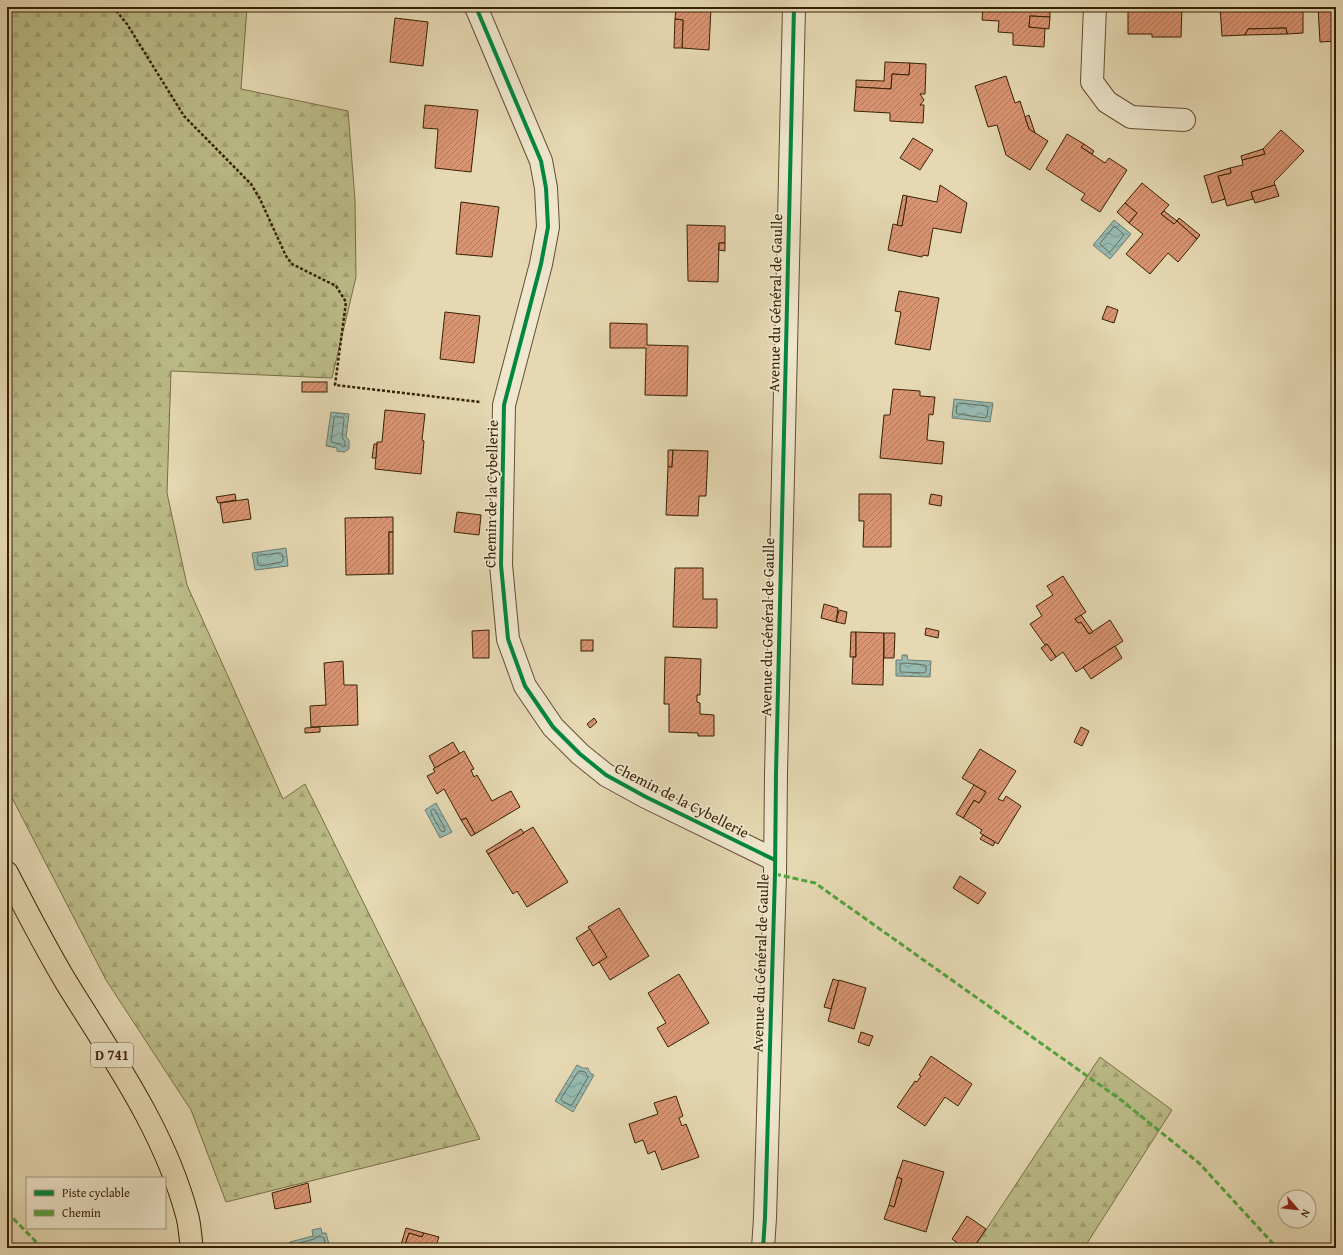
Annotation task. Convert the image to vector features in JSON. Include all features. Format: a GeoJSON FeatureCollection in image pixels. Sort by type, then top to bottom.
{"type":"FeatureCollection","features":[{"type":"Feature","properties":{"kind":"main road","name":"D 741"},"geometry":{"type":"LineString","coordinates":[[7,873],[65,980],[135,1091],[174,1174],[188,1216],[192,1248]]}},
{"type":"Feature","properties":{"kind":"street","name":"Chemin de la Cybellerie"},"geometry":{"type":"LineString","coordinates":[[476,7],[541,161],[546,188],[548,227],[541,264],[504,405],[501,564],[508,639],[525,686],[553,727],[580,754],[606,775],[646,797],[775,860]]}},
{"type":"Feature","properties":{"kind":"street","name":"Avenue du Général de Gaulle"},"geometry":{"type":"LineString","coordinates":[[763,1248],[775,860],[794,7]]}},
{"type":"Feature","properties":{"kind":"street"},"geometry":{"type":"LineString","coordinates":[[1095,7],[1092,82],[1107,102],[1131,117],[1184,120]]}},
{"type":"Feature","properties":{"kind":"path"},"geometry":{"type":"LineString","coordinates":[[113,7],[127,24],[184,116],[251,184],[260,199],[286,256],[292,264],[336,286],[346,302],[335,385],[504,405]]}},
{"type":"Feature","properties":{"kind":"green space"},"geometry":{"type":"Polygon","coordinates":[[[7,7],[247,7],[241,89],[348,111],[355,200],[356,277],[332,378],[171,371],[167,493],[187,585],[283,799],[305,784],[480,1139],[226,1202],[191,1110],[106,980],[7,788],[7,7]]]}},
{"type":"Feature","properties":{"kind":"green space"},"geometry":{"type":"Polygon","coordinates":[[[1100,1057],[1172,1110],[1084,1248],[974,1248],[1100,1057]]]}},
{"type":"Feature","properties":{"kind":"water"},"geometry":{"type":"Polygon","coordinates":[[[1114,220],[1131,234],[1110,259],[1093,245],[1114,220]]]}},
{"type":"Feature","properties":{"kind":"water"},"geometry":{"type":"Polygon","coordinates":[[[954,399],[993,403],[990,422],[952,418],[954,399]]]}},
{"type":"Feature","properties":{"kind":"water"},"geometry":{"type":"Polygon","coordinates":[[[331,412],[349,414],[346,437],[349,440],[349,449],[344,452],[337,451],[337,448],[326,446],[331,412]]]}},
{"type":"Feature","properties":{"kind":"water"},"geometry":{"type":"Polygon","coordinates":[[[286,548],[288,566],[255,570],[252,553],[286,548]]]}},
{"type":"Feature","properties":{"kind":"water"},"geometry":{"type":"Polygon","coordinates":[[[902,655],[907,655],[908,660],[931,661],[930,677],[896,676],[896,660],[902,660],[902,655]]]}},
{"type":"Feature","properties":{"kind":"water"},"geometry":{"type":"Polygon","coordinates":[[[436,803],[452,832],[440,838],[425,810],[436,803]]]}},
{"type":"Feature","properties":{"kind":"water"},"geometry":{"type":"Polygon","coordinates":[[[577,1065],[583,1068],[588,1068],[590,1073],[594,1075],[573,1112],[555,1101],[577,1065]]]}},
{"type":"Feature","properties":{"kind":"water"},"geometry":{"type":"Polygon","coordinates":[[[321,1228],[322,1233],[326,1233],[330,1248],[291,1248],[290,1242],[313,1236],[312,1230],[321,1228]]]}},
{"type":"Feature","properties":{"kind":"building"},"geometry":{"type":"Polygon","coordinates":[[[676,7],[711,7],[709,50],[682,48],[683,20],[675,19],[676,7]]]}},
{"type":"Feature","properties":{"kind":"building"},"geometry":{"type":"Polygon","coordinates":[[[973,7],[1050,7],[1050,17],[1030,16],[1029,27],[1045,28],[1044,47],[1013,45],[1013,33],[998,32],[999,21],[982,20],[983,8],[973,7]]]}},
{"type":"Feature","properties":{"kind":"building"},"geometry":{"type":"Polygon","coordinates":[[[1128,7],[1182,7],[1181,37],[1152,37],[1152,34],[1128,34],[1128,7]]]}},
{"type":"Feature","properties":{"kind":"building"},"geometry":{"type":"Polygon","coordinates":[[[1220,7],[1303,7],[1303,33],[1287,34],[1286,28],[1248,29],[1245,35],[1222,36],[1220,7]]]}},
{"type":"Feature","properties":{"kind":"building"},"geometry":{"type":"Polygon","coordinates":[[[1318,7],[1336,7],[1336,41],[1320,42],[1318,7]]]}},
{"type":"Feature","properties":{"kind":"building"},"geometry":{"type":"Polygon","coordinates":[[[1030,16],[1050,17],[1049,29],[1029,27],[1030,16]]]}},
{"type":"Feature","properties":{"kind":"building"},"geometry":{"type":"Polygon","coordinates":[[[395,18],[428,22],[423,66],[390,62],[395,18]]]}},
{"type":"Feature","properties":{"kind":"building"},"geometry":{"type":"Polygon","coordinates":[[[675,19],[683,20],[682,48],[674,48],[675,19]]]}},
{"type":"Feature","properties":{"kind":"building"},"geometry":{"type":"Polygon","coordinates":[[[1286,28],[1287,34],[1245,35],[1248,29],[1286,28]]]}},
{"type":"Feature","properties":{"kind":"building"},"geometry":{"type":"Polygon","coordinates":[[[885,62],[910,63],[909,75],[892,74],[891,89],[856,87],[856,80],[884,81],[885,62]]]}},
{"type":"Feature","properties":{"kind":"building"},"geometry":{"type":"Polygon","coordinates":[[[910,63],[926,64],[925,94],[920,94],[924,100],[920,105],[924,105],[923,123],[890,121],[890,113],[854,111],[856,87],[891,89],[892,74],[909,75],[910,63]]]}},
{"type":"Feature","properties":{"kind":"building"},"geometry":{"type":"Polygon","coordinates":[[[1006,76],[1015,103],[1020,101],[1029,129],[1048,141],[1030,170],[1006,155],[997,125],[988,127],[975,86],[1006,76]]]}},
{"type":"Feature","properties":{"kind":"building"},"geometry":{"type":"Polygon","coordinates":[[[425,105],[478,110],[471,172],[435,168],[438,129],[423,128],[425,105]]]}},
{"type":"Feature","properties":{"kind":"building"},"geometry":{"type":"Polygon","coordinates":[[[1029,115],[1035,133],[1029,129],[1025,117],[1029,115]]]}},
{"type":"Feature","properties":{"kind":"building"},"geometry":{"type":"Polygon","coordinates":[[[1281,130],[1304,151],[1274,182],[1275,185],[1251,192],[1253,199],[1227,206],[1218,176],[1231,173],[1230,168],[1243,165],[1242,160],[1265,154],[1263,149],[1281,130]]]}},
{"type":"Feature","properties":{"kind":"building"},"geometry":{"type":"Polygon","coordinates":[[[1067,134],[1084,144],[1081,147],[1105,163],[1109,158],[1127,170],[1100,212],[1081,200],[1085,194],[1046,169],[1067,134]]]}},
{"type":"Feature","properties":{"kind":"building"},"geometry":{"type":"Polygon","coordinates":[[[913,138],[933,150],[920,170],[900,158],[913,138]]]}},
{"type":"Feature","properties":{"kind":"building"},"geometry":{"type":"Polygon","coordinates":[[[1084,144],[1094,151],[1092,154],[1081,147],[1084,144]]]}},
{"type":"Feature","properties":{"kind":"building"},"geometry":{"type":"Polygon","coordinates":[[[1263,149],[1265,154],[1242,160],[1241,156],[1263,149]]]}},
{"type":"Feature","properties":{"kind":"building"},"geometry":{"type":"Polygon","coordinates":[[[1230,168],[1231,173],[1218,176],[1225,199],[1212,203],[1204,176],[1230,168]]]}},
{"type":"Feature","properties":{"kind":"building"},"geometry":{"type":"Polygon","coordinates":[[[1142,183],[1169,205],[1161,214],[1174,224],[1177,221],[1197,239],[1178,262],[1168,253],[1150,274],[1126,254],[1143,234],[1129,223],[1137,213],[1125,203],[1142,183]]]}},
{"type":"Feature","properties":{"kind":"building"},"geometry":{"type":"Polygon","coordinates":[[[940,185],[967,203],[961,233],[933,228],[928,256],[923,255],[922,257],[888,250],[893,224],[902,226],[907,196],[937,202],[940,185]]]}},
{"type":"Feature","properties":{"kind":"building"},"geometry":{"type":"Polygon","coordinates":[[[1275,185],[1279,196],[1255,203],[1251,192],[1275,185]]]}},
{"type":"Feature","properties":{"kind":"building"},"geometry":{"type":"Polygon","coordinates":[[[903,195],[907,196],[902,226],[897,225],[903,195]]]}},
{"type":"Feature","properties":{"kind":"building"},"geometry":{"type":"Polygon","coordinates":[[[461,202],[499,207],[492,257],[456,254],[461,202]]]}},
{"type":"Feature","properties":{"kind":"building"},"geometry":{"type":"Polygon","coordinates":[[[1125,203],[1137,213],[1129,223],[1117,212],[1125,203]]]}},
{"type":"Feature","properties":{"kind":"building"},"geometry":{"type":"Polygon","coordinates":[[[1164,211],[1177,221],[1174,224],[1161,214],[1164,211]]]}},
{"type":"Feature","properties":{"kind":"building"},"geometry":{"type":"Polygon","coordinates":[[[1179,218],[1200,235],[1197,239],[1177,221],[1179,218]]]}},
{"type":"Feature","properties":{"kind":"building"},"geometry":{"type":"Polygon","coordinates":[[[687,225],[725,226],[725,243],[719,243],[718,282],[688,281],[687,225]]]}},
{"type":"Feature","properties":{"kind":"building"},"geometry":{"type":"Polygon","coordinates":[[[719,243],[725,243],[725,251],[719,250],[719,243]]]}},
{"type":"Feature","properties":{"kind":"building"},"geometry":{"type":"Polygon","coordinates":[[[899,291],[939,298],[930,350],[895,344],[901,312],[895,311],[899,291]]]}},
{"type":"Feature","properties":{"kind":"building"},"geometry":{"type":"Polygon","coordinates":[[[1107,306],[1118,310],[1114,323],[1102,319],[1107,306]]]}},
{"type":"Feature","properties":{"kind":"building"},"geometry":{"type":"Polygon","coordinates":[[[445,312],[480,316],[474,363],[440,359],[445,312]]]}},
{"type":"Feature","properties":{"kind":"building"},"geometry":{"type":"Polygon","coordinates":[[[610,323],[647,324],[647,345],[688,346],[687,396],[645,395],[646,348],[610,348],[610,323]]]}},
{"type":"Feature","properties":{"kind":"building"},"geometry":{"type":"Polygon","coordinates":[[[302,382],[327,382],[327,392],[302,392],[302,382]]]}},
{"type":"Feature","properties":{"kind":"building"},"geometry":{"type":"Polygon","coordinates":[[[893,389],[920,391],[920,396],[935,397],[933,415],[929,414],[927,440],[944,442],[942,464],[880,458],[884,415],[890,415],[893,389]]]}},
{"type":"Feature","properties":{"kind":"building"},"geometry":{"type":"Polygon","coordinates":[[[385,410],[425,414],[422,440],[424,441],[421,474],[375,469],[377,442],[382,442],[385,410]]]}},
{"type":"Feature","properties":{"kind":"building"},"geometry":{"type":"Polygon","coordinates":[[[374,444],[377,444],[376,458],[372,458],[374,444]]]}},
{"type":"Feature","properties":{"kind":"building"},"geometry":{"type":"Polygon","coordinates":[[[668,450],[673,450],[672,467],[668,467],[668,450]]]}},
{"type":"Feature","properties":{"kind":"building"},"geometry":{"type":"Polygon","coordinates":[[[673,450],[708,451],[706,496],[699,496],[698,516],[666,515],[668,467],[672,467],[673,450]]]}},
{"type":"Feature","properties":{"kind":"building"},"geometry":{"type":"Polygon","coordinates":[[[235,494],[236,500],[218,503],[216,497],[235,494]]]}},
{"type":"Feature","properties":{"kind":"building"},"geometry":{"type":"Polygon","coordinates":[[[859,494],[891,494],[891,547],[863,547],[864,521],[859,521],[859,494]]]}},
{"type":"Feature","properties":{"kind":"building"},"geometry":{"type":"Polygon","coordinates":[[[931,494],[942,496],[941,506],[929,504],[931,494]]]}},
{"type":"Feature","properties":{"kind":"building"},"geometry":{"type":"Polygon","coordinates":[[[248,499],[251,519],[223,523],[220,503],[248,499]]]}},
{"type":"Feature","properties":{"kind":"building"},"geometry":{"type":"Polygon","coordinates":[[[457,512],[481,515],[479,535],[454,532],[457,512]]]}},
{"type":"Feature","properties":{"kind":"building"},"geometry":{"type":"Polygon","coordinates":[[[393,517],[393,532],[389,532],[389,574],[346,575],[345,518],[393,517]]]}},
{"type":"Feature","properties":{"kind":"building"},"geometry":{"type":"Polygon","coordinates":[[[389,532],[393,532],[393,574],[389,574],[389,532]]]}},
{"type":"Feature","properties":{"kind":"building"},"geometry":{"type":"Polygon","coordinates":[[[675,568],[703,568],[703,599],[717,599],[717,628],[673,627],[675,568]]]}},
{"type":"Feature","properties":{"kind":"building"},"geometry":{"type":"Polygon","coordinates":[[[1063,576],[1086,612],[1075,619],[1078,623],[1081,622],[1089,634],[1110,620],[1123,641],[1076,672],[1063,652],[1056,657],[1047,644],[1045,645],[1030,624],[1042,616],[1036,606],[1053,595],[1047,586],[1063,576]]]}},
{"type":"Feature","properties":{"kind":"building"},"geometry":{"type":"Polygon","coordinates":[[[824,604],[838,608],[836,622],[821,618],[824,604]]]}},
{"type":"Feature","properties":{"kind":"building"},"geometry":{"type":"Polygon","coordinates":[[[839,610],[847,612],[845,624],[836,622],[839,610]]]}},
{"type":"Feature","properties":{"kind":"building"},"geometry":{"type":"Polygon","coordinates":[[[1081,615],[1093,632],[1089,634],[1081,622],[1078,623],[1075,619],[1081,615]]]}},
{"type":"Feature","properties":{"kind":"building"},"geometry":{"type":"Polygon","coordinates":[[[926,628],[939,631],[938,638],[925,635],[926,628]]]}},
{"type":"Feature","properties":{"kind":"building"},"geometry":{"type":"Polygon","coordinates":[[[489,630],[489,658],[473,658],[472,631],[489,630]]]}},
{"type":"Feature","properties":{"kind":"building"},"geometry":{"type":"Polygon","coordinates":[[[851,632],[856,632],[856,657],[850,657],[851,632]]]}},
{"type":"Feature","properties":{"kind":"building"},"geometry":{"type":"Polygon","coordinates":[[[856,632],[884,633],[883,685],[852,684],[853,657],[856,657],[856,632]]]}},
{"type":"Feature","properties":{"kind":"building"},"geometry":{"type":"Polygon","coordinates":[[[884,633],[895,633],[894,658],[884,658],[884,633]]]}},
{"type":"Feature","properties":{"kind":"building"},"geometry":{"type":"Polygon","coordinates":[[[581,640],[593,640],[593,651],[581,651],[581,640]]]}},
{"type":"Feature","properties":{"kind":"building"},"geometry":{"type":"Polygon","coordinates":[[[1047,644],[1056,657],[1051,661],[1041,648],[1047,644]]]}},
{"type":"Feature","properties":{"kind":"building"},"geometry":{"type":"Polygon","coordinates":[[[1115,646],[1122,658],[1091,679],[1083,667],[1115,646]]]}},
{"type":"Feature","properties":{"kind":"building"},"geometry":{"type":"Polygon","coordinates":[[[665,657],[701,659],[700,695],[697,695],[697,702],[700,703],[700,714],[714,715],[714,736],[698,736],[698,733],[669,732],[669,704],[664,704],[665,657]]]}},
{"type":"Feature","properties":{"kind":"building"},"geometry":{"type":"Polygon","coordinates":[[[343,661],[344,685],[357,685],[358,725],[311,727],[310,706],[326,705],[324,663],[343,661]]]}},
{"type":"Feature","properties":{"kind":"building"},"geometry":{"type":"Polygon","coordinates":[[[594,718],[597,722],[590,728],[587,724],[594,718]]]}},
{"type":"Feature","properties":{"kind":"building"},"geometry":{"type":"Polygon","coordinates":[[[320,727],[320,732],[305,733],[305,728],[320,727]]]}},
{"type":"Feature","properties":{"kind":"building"},"geometry":{"type":"Polygon","coordinates":[[[1081,727],[1089,731],[1082,746],[1074,742],[1081,727]]]}},
{"type":"Feature","properties":{"kind":"building"},"geometry":{"type":"Polygon","coordinates":[[[453,742],[460,754],[435,768],[429,756],[453,742]]]}},
{"type":"Feature","properties":{"kind":"building"},"geometry":{"type":"Polygon","coordinates":[[[980,749],[1016,771],[998,799],[1003,801],[1006,796],[1021,806],[998,844],[980,833],[982,830],[963,818],[974,800],[979,803],[986,792],[962,778],[980,749]]]}},
{"type":"Feature","properties":{"kind":"building"},"geometry":{"type":"Polygon","coordinates":[[[464,751],[474,769],[471,770],[474,777],[477,775],[492,801],[511,791],[520,807],[475,834],[466,818],[461,820],[444,789],[437,794],[427,776],[435,772],[433,769],[464,751]]]}},
{"type":"Feature","properties":{"kind":"building"},"geometry":{"type":"Polygon","coordinates":[[[974,785],[986,792],[979,803],[974,800],[963,818],[956,814],[974,785]]]}},
{"type":"Feature","properties":{"kind":"building"},"geometry":{"type":"Polygon","coordinates":[[[466,818],[475,834],[471,836],[461,820],[466,818]]]}},
{"type":"Feature","properties":{"kind":"building"},"geometry":{"type":"Polygon","coordinates":[[[533,827],[568,882],[527,907],[517,891],[513,894],[488,854],[533,827]]]}},
{"type":"Feature","properties":{"kind":"building"},"geometry":{"type":"Polygon","coordinates":[[[521,829],[524,833],[488,854],[486,851],[521,829]]]}},
{"type":"Feature","properties":{"kind":"building"},"geometry":{"type":"Polygon","coordinates":[[[983,835],[995,842],[993,846],[980,839],[983,835]]]}},
{"type":"Feature","properties":{"kind":"building"},"geometry":{"type":"Polygon","coordinates":[[[960,876],[986,893],[978,904],[953,888],[960,876]]]}},
{"type":"Feature","properties":{"kind":"building"},"geometry":{"type":"Polygon","coordinates":[[[619,908],[649,956],[610,980],[599,962],[607,957],[588,927],[619,908]]]}},
{"type":"Feature","properties":{"kind":"building"},"geometry":{"type":"Polygon","coordinates":[[[590,929],[607,957],[593,966],[576,938],[590,929]]]}},
{"type":"Feature","properties":{"kind":"building"},"geometry":{"type":"Polygon","coordinates":[[[679,974],[709,1023],[668,1047],[657,1028],[666,1023],[648,993],[679,974]]]}},
{"type":"Feature","properties":{"kind":"building"},"geometry":{"type":"Polygon","coordinates":[[[833,979],[839,981],[831,1009],[824,1007],[833,979]]]}},
{"type":"Feature","properties":{"kind":"building"},"geometry":{"type":"Polygon","coordinates":[[[839,980],[866,988],[854,1029],[828,1021],[839,980]]]}},
{"type":"Feature","properties":{"kind":"building"},"geometry":{"type":"Polygon","coordinates":[[[861,1032],[873,1036],[869,1046],[858,1042],[861,1032]]]}},
{"type":"Feature","properties":{"kind":"building"},"geometry":{"type":"Polygon","coordinates":[[[931,1056],[972,1084],[958,1106],[945,1097],[925,1126],[897,1107],[915,1081],[917,1082],[921,1076],[919,1075],[931,1056]]]}},
{"type":"Feature","properties":{"kind":"building"},"geometry":{"type":"Polygon","coordinates":[[[676,1096],[683,1116],[679,1118],[682,1126],[686,1124],[699,1157],[662,1170],[655,1151],[648,1154],[643,1140],[635,1143],[629,1124],[658,1114],[654,1103],[676,1096]]]}},
{"type":"Feature","properties":{"kind":"building"},"geometry":{"type":"Polygon","coordinates":[[[903,1160],[944,1172],[926,1232],[884,1219],[889,1205],[894,1207],[902,1179],[897,1177],[903,1160]]]}},
{"type":"Feature","properties":{"kind":"building"},"geometry":{"type":"Polygon","coordinates":[[[897,1177],[902,1179],[894,1207],[889,1205],[897,1177]]]}},
{"type":"Feature","properties":{"kind":"building"},"geometry":{"type":"Polygon","coordinates":[[[308,1183],[311,1202],[275,1209],[272,1193],[308,1183]]]}},
{"type":"Feature","properties":{"kind":"building"},"geometry":{"type":"Polygon","coordinates":[[[967,1216],[986,1229],[973,1248],[965,1248],[952,1239],[967,1216]]]}},
{"type":"Feature","properties":{"kind":"building"},"geometry":{"type":"Polygon","coordinates":[[[406,1228],[424,1233],[422,1237],[409,1233],[404,1248],[400,1248],[406,1228]]]}},
{"type":"Feature","properties":{"kind":"building"},"geometry":{"type":"Polygon","coordinates":[[[409,1233],[422,1237],[424,1233],[439,1237],[435,1248],[404,1248],[409,1233]]]}},
{"type":"Feature","properties":{"kind":"marked path"},"geometry":{"type":"LineString","coordinates":[[775,874],[815,883],[1121,1100],[1199,1163],[1277,1248]]}},
{"type":"Feature","properties":{"kind":"marked path"},"geometry":{"type":"LineString","coordinates":[[7,1212],[42,1248]]}},
{"type":"Feature","properties":{"kind":"cycle path"},"geometry":{"type":"LineString","coordinates":[[476,7],[541,161],[546,188],[548,227],[541,264],[504,405],[501,565],[508,639],[525,686],[553,727],[580,754],[606,775],[646,797],[775,860]]}},
{"type":"Feature","properties":{"kind":"cycle path"},"geometry":{"type":"LineString","coordinates":[[763,1248],[775,874],[794,7]]}}]}
